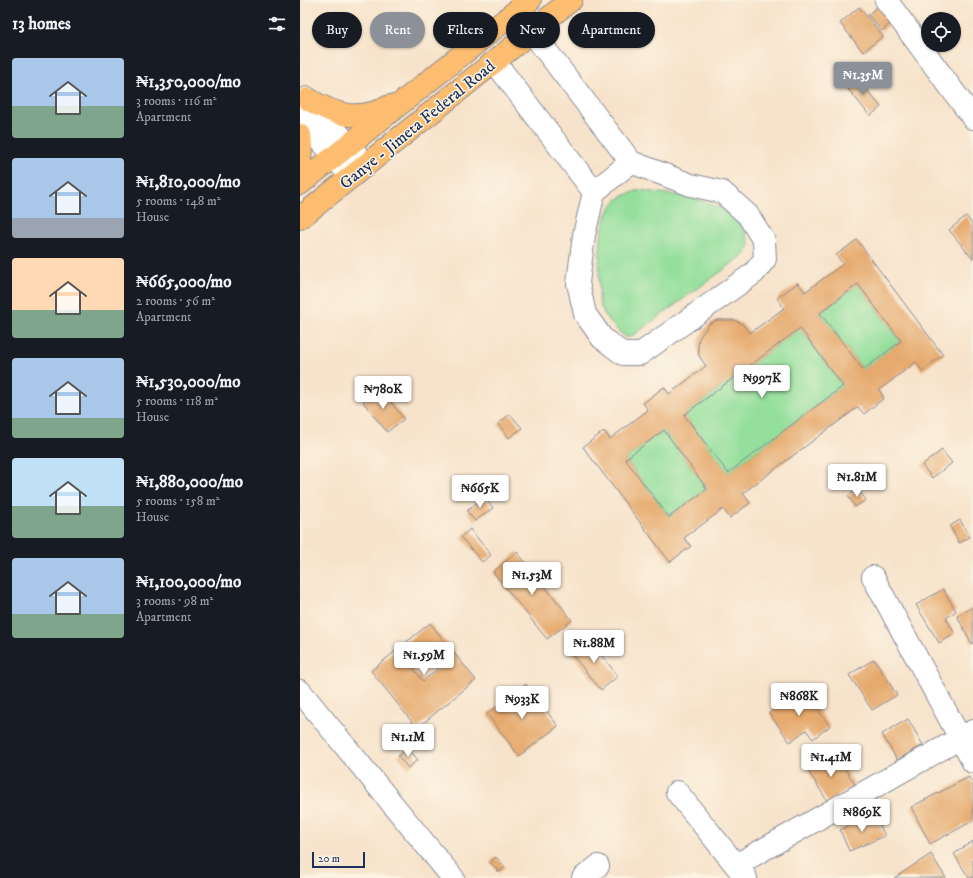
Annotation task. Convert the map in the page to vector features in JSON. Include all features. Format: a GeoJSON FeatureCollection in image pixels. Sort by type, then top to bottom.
{"type":"FeatureCollection","features":[{"type":"Feature","properties":{"kind":"main road","name":"Ganye - Jimeta Federal Road"},"geometry":{"type":"LineString","coordinates":[[300,184],[530,0]]}},
{"type":"Feature","properties":{"kind":"main road","name":"Ganye - Jimeta Federal Road"},"geometry":{"type":"LineString","coordinates":[[556,12],[571,0]]}},
{"type":"Feature","properties":{"kind":"main road","name":"Ganye - Jimeta Federal Road"},"geometry":{"type":"LineString","coordinates":[[300,218],[511,48]]}},
{"type":"Feature","properties":{"kind":"main road"},"geometry":{"type":"LineString","coordinates":[[303,102],[347,116],[359,116],[377,113],[414,93]]}},
{"type":"Feature","properties":{"kind":"main road"},"geometry":{"type":"LineString","coordinates":[[300,136],[302,145],[300,161]]}},
{"type":"Feature","properties":{"kind":"street"},"geometry":{"type":"LineString","coordinates":[[886,0],[973,118]]}},
{"type":"Feature","properties":{"kind":"street"},"geometry":{"type":"LineString","coordinates":[[544,48],[632,162],[691,185],[722,192],[748,215],[764,241],[765,259],[754,273],[640,354],[623,354],[602,338],[585,314],[578,283],[584,235],[594,192],[632,162]]}},
{"type":"Feature","properties":{"kind":"street"},"geometry":{"type":"LineString","coordinates":[[495,62],[594,192]]}},
{"type":"Feature","properties":{"kind":"street"},"geometry":{"type":"LineString","coordinates":[[303,102],[341,151],[359,171]]}},
{"type":"Feature","properties":{"kind":"street"},"geometry":{"type":"LineString","coordinates":[[873,577],[967,734],[973,762]]}},
{"type":"Feature","properties":{"kind":"street"},"geometry":{"type":"LineString","coordinates":[[300,691],[453,878]]}},
{"type":"Feature","properties":{"kind":"street"},"geometry":{"type":"LineString","coordinates":[[677,792],[741,872],[967,734]]}},
{"type":"Feature","properties":{"kind":"green space"},"geometry":{"type":"Polygon","coordinates":[[[639,190],[689,198],[720,208],[733,217],[743,229],[750,245],[745,254],[635,334],[627,338],[610,322],[599,302],[600,248],[605,220],[610,208],[619,198],[639,190]]]}},
{"type":"Feature","properties":{"kind":"green space"},"geometry":{"type":"Polygon","coordinates":[[[858,284],[901,341],[863,370],[820,313],[858,284]]]}},
{"type":"Feature","properties":{"kind":"green space"},"geometry":{"type":"Polygon","coordinates":[[[800,328],[843,386],[728,473],[684,415],[800,328]]]}},
{"type":"Feature","properties":{"kind":"green space"},"geometry":{"type":"Polygon","coordinates":[[[664,430],[707,489],[669,517],[625,459],[664,430]]]}},
{"type":"Feature","properties":{"kind":"building"},"geometry":{"type":"Polygon","coordinates":[[[880,4],[894,20],[882,31],[868,15],[880,4]]]}},
{"type":"Feature","properties":{"kind":"building"},"geometry":{"type":"Polygon","coordinates":[[[859,7],[883,36],[863,52],[840,23],[859,7]]]}},
{"type":"Feature","properties":{"kind":"building"},"geometry":{"type":"Polygon","coordinates":[[[856,77],[881,107],[870,116],[845,85],[856,77]]]}},
{"type":"Feature","properties":{"kind":"building"},"geometry":{"type":"Polygon","coordinates":[[[966,216],[973,225],[973,259],[949,230],[966,216]]]}},
{"type":"Feature","properties":{"kind":"building"},"geometry":{"type":"Polygon","coordinates":[[[857,240],[943,355],[922,371],[916,362],[879,390],[884,398],[864,414],[858,407],[743,493],[750,503],[730,518],[723,509],[684,538],[691,546],[670,562],[583,447],[604,431],[610,439],[648,410],[643,403],[664,387],[669,394],[706,366],[699,356],[698,347],[699,338],[709,324],[717,320],[734,320],[742,324],[750,333],[784,308],[777,298],[798,283],[805,292],[843,264],[836,255],[857,240]],[[858,284],[820,313],[863,370],[901,341],[858,284]],[[800,328],[684,415],[728,473],[843,386],[800,328]],[[664,430],[625,459],[669,517],[707,489],[664,430]]]}},
{"type":"Feature","properties":{"kind":"building"},"geometry":{"type":"Polygon","coordinates":[[[380,388],[404,419],[387,432],[363,402],[380,388]]]}},
{"type":"Feature","properties":{"kind":"building"},"geometry":{"type":"Polygon","coordinates":[[[510,414],[522,428],[509,438],[498,424],[510,414]]]}},
{"type":"Feature","properties":{"kind":"building"},"geometry":{"type":"Polygon","coordinates":[[[942,450],[952,463],[932,478],[922,465],[942,450]]]}},
{"type":"Feature","properties":{"kind":"building"},"geometry":{"type":"Polygon","coordinates":[[[858,489],[866,500],[855,507],[848,496],[858,489]]]}},
{"type":"Feature","properties":{"kind":"building"},"geometry":{"type":"Polygon","coordinates":[[[484,497],[493,508],[475,521],[467,511],[484,497]]]}},
{"type":"Feature","properties":{"kind":"building"},"geometry":{"type":"Polygon","coordinates":[[[960,520],[970,537],[959,543],[950,526],[960,520]]]}},
{"type":"Feature","properties":{"kind":"building"},"geometry":{"type":"Polygon","coordinates":[[[470,529],[491,555],[482,562],[461,537],[470,529]]]}},
{"type":"Feature","properties":{"kind":"building"},"geometry":{"type":"Polygon","coordinates":[[[517,552],[572,620],[547,639],[493,572],[517,552]]]}},
{"type":"Feature","properties":{"kind":"building"},"geometry":{"type":"Polygon","coordinates":[[[943,589],[956,611],[946,618],[955,634],[939,643],[916,605],[943,589]]]}},
{"type":"Feature","properties":{"kind":"building"},"geometry":{"type":"Polygon","coordinates":[[[973,607],[973,643],[972,644],[957,616],[973,607]]]}},
{"type":"Feature","properties":{"kind":"building"},"geometry":{"type":"Polygon","coordinates":[[[430,623],[476,680],[417,728],[371,671],[430,623]],[[428,654],[412,667],[423,681],[439,668],[428,654]]]}},
{"type":"Feature","properties":{"kind":"building"},"geometry":{"type":"Polygon","coordinates":[[[587,637],[618,676],[601,690],[570,652],[587,637]]]}},
{"type":"Feature","properties":{"kind":"building"},"geometry":{"type":"Polygon","coordinates":[[[874,659],[897,695],[872,710],[849,675],[874,659]]]}},
{"type":"Feature","properties":{"kind":"building"},"geometry":{"type":"Polygon","coordinates":[[[526,684],[558,726],[519,756],[487,714],[526,684]]]}},
{"type":"Feature","properties":{"kind":"building"},"geometry":{"type":"Polygon","coordinates":[[[802,689],[830,726],[813,739],[806,730],[790,742],[769,713],[802,689]]]}},
{"type":"Feature","properties":{"kind":"building"},"geometry":{"type":"Polygon","coordinates":[[[908,719],[923,745],[897,760],[882,734],[908,719]]]}},
{"type":"Feature","properties":{"kind":"building"},"geometry":{"type":"Polygon","coordinates":[[[408,748],[418,760],[408,768],[398,756],[408,748]]]}},
{"type":"Feature","properties":{"kind":"building"},"geometry":{"type":"Polygon","coordinates":[[[835,754],[855,784],[828,802],[808,771],[835,754]]]}},
{"type":"Feature","properties":{"kind":"building"},"geometry":{"type":"Polygon","coordinates":[[[969,777],[973,784],[973,821],[930,844],[911,807],[969,777]]]}},
{"type":"Feature","properties":{"kind":"building"},"geometry":{"type":"Polygon","coordinates":[[[875,815],[885,836],[849,851],[840,830],[875,815]]]}},
{"type":"Feature","properties":{"kind":"building"},"geometry":{"type":"Polygon","coordinates":[[[973,841],[973,878],[969,878],[954,854],[973,841]]]}},
{"type":"Feature","properties":{"kind":"building"},"geometry":{"type":"Polygon","coordinates":[[[931,854],[946,878],[894,878],[931,854]]]}},
{"type":"Feature","properties":{"kind":"building"},"geometry":{"type":"Polygon","coordinates":[[[496,857],[505,867],[499,872],[490,862],[496,857]]]}}]}
